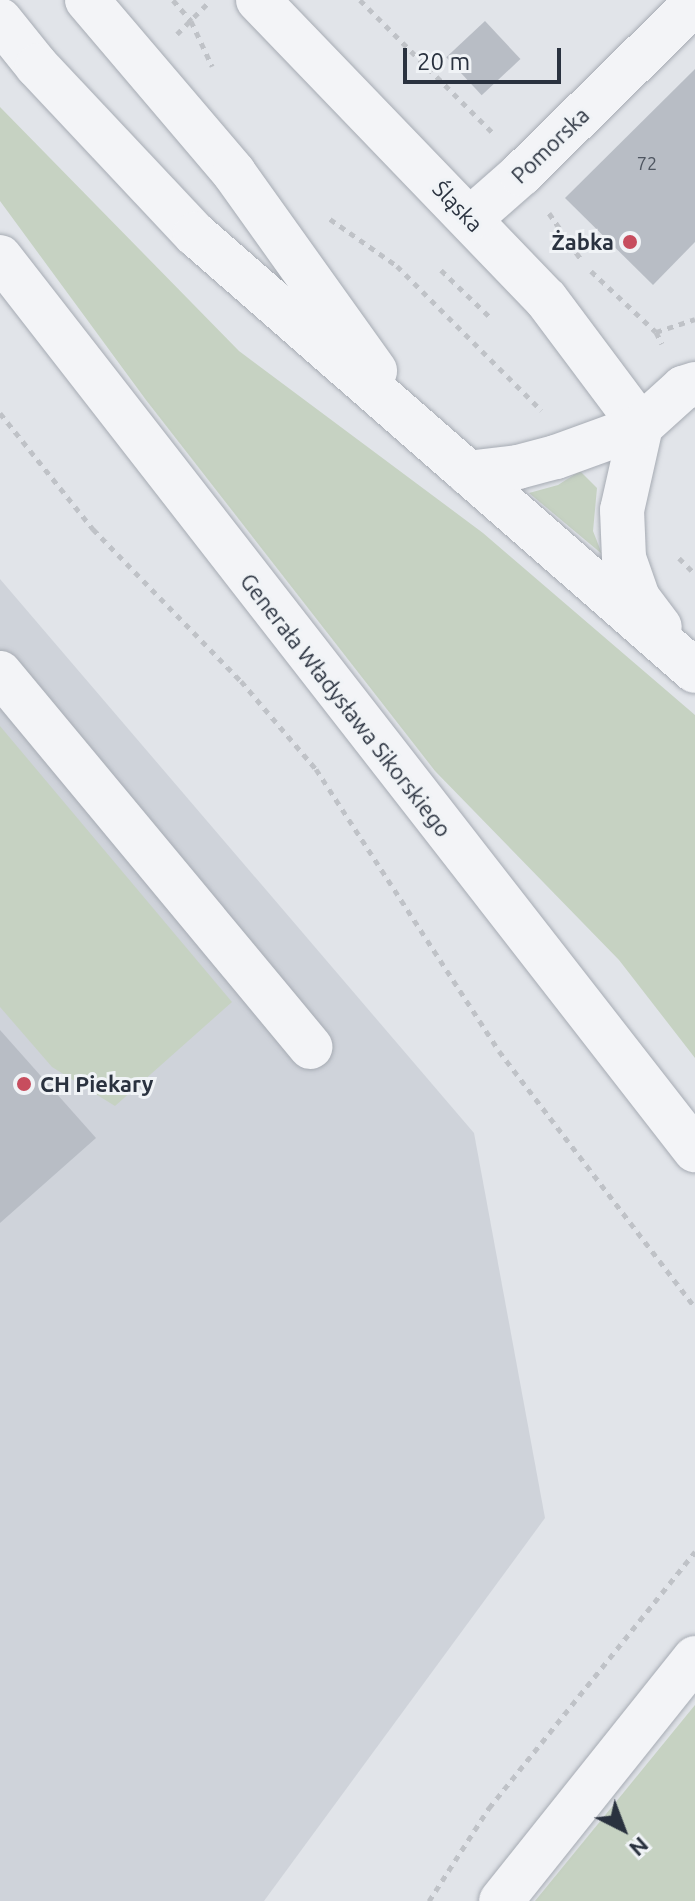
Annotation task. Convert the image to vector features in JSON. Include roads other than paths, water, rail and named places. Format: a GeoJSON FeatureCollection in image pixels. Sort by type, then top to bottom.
{"type":"FeatureCollection","features":[{"type":"Feature","properties":{"kind":"street"},"geometry":{"type":"LineString","coordinates":[[87,0],[234,173],[416,428]]}},
{"type":"Feature","properties":{"kind":"street","name":"Śląska"},"geometry":{"type":"LineString","coordinates":[[258,0],[546,299],[641,426]]}},
{"type":"Feature","properties":{"kind":"street","name":"Pomorska"},"geometry":{"type":"LineString","coordinates":[[471,218],[521,174],[695,3]]}},
{"type":"Feature","properties":{"kind":"street"},"geometry":{"type":"LineString","coordinates":[[0,20],[19,59],[195,234],[694,671]]}},
{"type":"Feature","properties":{"kind":"street","name":"Generała Władysława Sikorskiego"},"geometry":{"type":"LineString","coordinates":[[0,257],[396,770],[695,1150]]}},
{"type":"Feature","properties":{"kind":"street"},"geometry":{"type":"LineString","coordinates":[[468,473],[518,467],[641,426],[689,386]]}},
{"type":"Feature","properties":{"kind":"street"},"geometry":{"type":"LineString","coordinates":[[641,426],[622,510],[624,558],[638,598],[694,671]]}},
{"type":"Feature","properties":{"kind":"street"},"geometry":{"type":"LineString","coordinates":[[0,673],[311,1047]]}},
{"type":"Feature","properties":{"kind":"street"},"geometry":{"type":"LineString","coordinates":[[501,1901],[695,1658]]}},
{"type":"Feature","properties":{"kind":"place","name":"Żabka"},"geometry":{"type":"Point","coordinates":[630,242]}},
{"type":"Feature","properties":{"kind":"place","name":"CH Piekary"},"geometry":{"type":"Point","coordinates":[24,1084]}}]}
